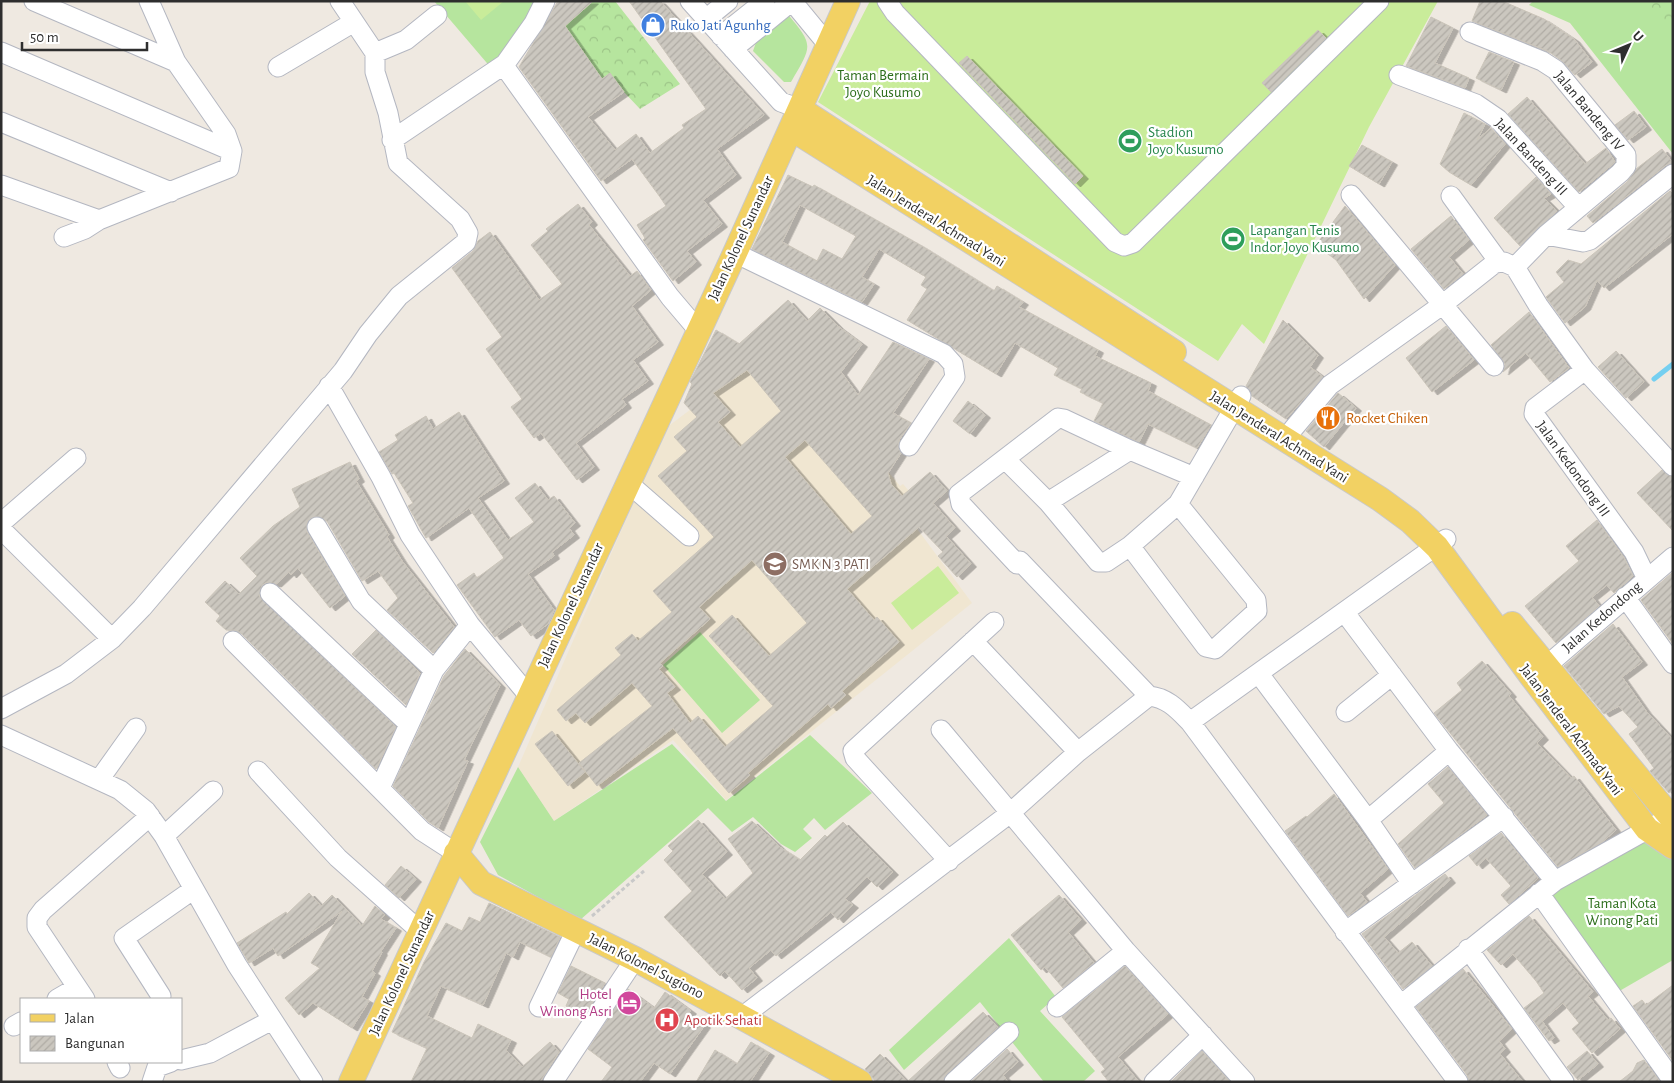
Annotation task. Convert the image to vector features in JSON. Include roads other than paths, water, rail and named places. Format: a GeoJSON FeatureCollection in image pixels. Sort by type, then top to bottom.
{"type":"FeatureCollection","features":[{"type":"Feature","properties":{"kind":"main road","name":"Jalan Kolonel Sunandar"},"geometry":{"type":"LineString","coordinates":[[352,1082],[627,482],[735,253],[791,113],[829,46],[848,1]]}},
{"type":"Feature","properties":{"kind":"main road","name":"Jalan Jenderal Achmad Yani"},"geometry":{"type":"LineString","coordinates":[[791,113],[1236,402],[1442,543]]}},
{"type":"Feature","properties":{"kind":"main road","name":"Jalan Jenderal Achmad Yani"},"geometry":{"type":"LineString","coordinates":[[1236,402],[1294,429],[1414,506],[1436,526],[1442,543],[1538,672],[1647,829],[1673,847]]}},
{"type":"Feature","properties":{"kind":"main road","name":"Jalan Jenderal Achmad Yani"},"geometry":{"type":"LineString","coordinates":[[1538,672],[1672,817]]}},
{"type":"Feature","properties":{"kind":"main road","name":"Jalan Kolonel Sugiono"},"geometry":{"type":"LineString","coordinates":[[456,853],[481,883],[635,959],[860,1082]]}},
{"type":"Feature","properties":{"kind":"main road"},"geometry":{"type":"LineString","coordinates":[[440,890],[481,883]]}},
{"type":"Feature","properties":{"kind":"street"},"geometry":{"type":"LineString","coordinates":[[34,1],[176,62]]}},
{"type":"Feature","properties":{"kind":"street"},"geometry":{"type":"LineString","coordinates":[[64,237],[85,229],[98,220],[229,168],[232,151],[226,134],[176,62],[149,1]]}},
{"type":"Feature","properties":{"kind":"street"},"geometry":{"type":"LineString","coordinates":[[1,709],[66,674],[112,639],[142,608],[329,386],[399,296],[466,242],[468,233],[460,219],[398,163],[388,113],[375,72],[375,53],[340,1]]}},
{"type":"Feature","properties":{"kind":"street"},"geometry":{"type":"LineString","coordinates":[[392,140],[505,64],[534,23],[545,1]]}},
{"type":"Feature","properties":{"kind":"street"},"geometry":{"type":"LineString","coordinates":[[706,19],[728,1]]}},
{"type":"Feature","properties":{"kind":"street"},"geometry":{"type":"LineString","coordinates":[[727,43],[766,1]]}},
{"type":"Feature","properties":{"kind":"street"},"geometry":{"type":"LineString","coordinates":[[727,43],[792,1],[829,46]]}},
{"type":"Feature","properties":{"kind":"street"},"geometry":{"type":"LineString","coordinates":[[887,1],[901,20],[1115,242],[1124,246],[1133,243],[1379,1]]}},
{"type":"Feature","properties":{"kind":"street"},"geometry":{"type":"LineString","coordinates":[[692,2],[791,113]]}},
{"type":"Feature","properties":{"kind":"street"},"geometry":{"type":"LineString","coordinates":[[375,53],[406,40],[437,15]]}},
{"type":"Feature","properties":{"kind":"street"},"geometry":{"type":"LineString","coordinates":[[278,67],[354,22]]}},
{"type":"Feature","properties":{"kind":"street","name":"Jalan Bandeng IV"},"geometry":{"type":"LineString","coordinates":[[1470,32],[1542,61],[1556,70],[1626,155],[1626,166],[1578,207]]}},
{"type":"Feature","properties":{"kind":"street"},"geometry":{"type":"LineString","coordinates":[[1,52],[232,151]]}},
{"type":"Feature","properties":{"kind":"street"},"geometry":{"type":"LineString","coordinates":[[505,64],[507,70],[670,298],[698,330]]}},
{"type":"Feature","properties":{"kind":"street","name":"Jalan Bandeng III"},"geometry":{"type":"LineString","coordinates":[[1399,75],[1476,104],[1498,119],[1578,207]]}},
{"type":"Feature","properties":{"kind":"street"},"geometry":{"type":"LineString","coordinates":[[1,122],[171,192]]}},
{"type":"Feature","properties":{"kind":"street"},"geometry":{"type":"LineString","coordinates":[[1550,235],[1583,242],[1590,240],[1673,174]]}},
{"type":"Feature","properties":{"kind":"street"},"geometry":{"type":"LineString","coordinates":[[1,185],[98,220]]}},
{"type":"Feature","properties":{"kind":"street"},"geometry":{"type":"LineString","coordinates":[[1350,194],[1494,366]]}},
{"type":"Feature","properties":{"kind":"street"},"geometry":{"type":"LineString","coordinates":[[1451,196],[1507,264],[1585,370],[1673,466]]}},
{"type":"Feature","properties":{"kind":"street"},"geometry":{"type":"LineString","coordinates":[[1294,429],[1330,385],[1442,305],[1550,235],[1578,207]]}},
{"type":"Feature","properties":{"kind":"street"},"geometry":{"type":"LineString","coordinates":[[735,253],[944,354],[953,364],[955,376],[909,446]]}},
{"type":"Feature","properties":{"kind":"street","name":"Jalan Kedondong III"},"geometry":{"type":"LineString","coordinates":[[1585,370],[1535,408],[1534,414],[1634,552],[1647,579]]}},
{"type":"Feature","properties":{"kind":"street"},"geometry":{"type":"LineString","coordinates":[[329,386],[381,477],[410,535],[470,625],[529,696]]}},
{"type":"Feature","properties":{"kind":"street"},"geometry":{"type":"LineString","coordinates":[[1006,460],[1048,502],[1098,562],[1106,562],[1130,546],[1178,504],[1236,402]]}},
{"type":"Feature","properties":{"kind":"street"},"geometry":{"type":"LineString","coordinates":[[1194,477],[1058,418],[1006,460],[959,494],[961,504],[1017,564],[1020,561],[1149,696],[1170,702],[1190,722],[1458,1082]]}},
{"type":"Feature","properties":{"kind":"street"},"geometry":{"type":"LineString","coordinates":[[1048,502],[1130,450]]}},
{"type":"Feature","properties":{"kind":"street"},"geometry":{"type":"LineString","coordinates":[[1,523],[76,458]]}},
{"type":"Feature","properties":{"kind":"street"},"geometry":{"type":"LineString","coordinates":[[627,482],[689,536]]}},
{"type":"Feature","properties":{"kind":"street"},"geometry":{"type":"LineString","coordinates":[[1130,546],[1206,646],[1215,649],[1257,611],[1256,600],[1178,504]]}},
{"type":"Feature","properties":{"kind":"street"},"geometry":{"type":"LineString","coordinates":[[317,527],[361,601],[434,670]]}},
{"type":"Feature","properties":{"kind":"street"},"geometry":{"type":"LineString","coordinates":[[1,529],[112,639]]}},
{"type":"Feature","properties":{"kind":"street"},"geometry":{"type":"LineString","coordinates":[[1190,722],[1442,543]]}},
{"type":"Feature","properties":{"kind":"street","name":"Jalan Kedondong"},"geometry":{"type":"LineString","coordinates":[[1538,672],[1673,557]]}},
{"type":"Feature","properties":{"kind":"street"},"geometry":{"type":"LineString","coordinates":[[270,593],[409,724]]}},
{"type":"Feature","properties":{"kind":"street"},"geometry":{"type":"LineString","coordinates":[[1625,597],[1673,664]]}},
{"type":"Feature","properties":{"kind":"street"},"geometry":{"type":"LineString","coordinates":[[1345,613],[1449,750],[1556,881]]}},
{"type":"Feature","properties":{"kind":"street"},"geometry":{"type":"LineString","coordinates":[[949,861],[854,758],[853,751],[994,622]]}},
{"type":"Feature","properties":{"kind":"street"},"geometry":{"type":"LineString","coordinates":[[380,788],[434,670],[470,625]]}},
{"type":"Feature","properties":{"kind":"street"},"geometry":{"type":"LineString","coordinates":[[234,640],[282,692],[422,831],[456,853]]}},
{"type":"Feature","properties":{"kind":"street"},"geometry":{"type":"LineString","coordinates":[[974,641],[1078,752]]}},
{"type":"Feature","properties":{"kind":"street"},"geometry":{"type":"LineString","coordinates":[[1259,674],[1368,820],[1412,884]]}},
{"type":"Feature","properties":{"kind":"street"},"geometry":{"type":"LineString","coordinates":[[1346,712],[1392,676]]}},
{"type":"Feature","properties":{"kind":"street"},"geometry":{"type":"LineString","coordinates":[[742,1016],[1009,814],[1078,752],[1149,696]]}},
{"type":"Feature","properties":{"kind":"street"},"geometry":{"type":"LineString","coordinates":[[99,780],[136,728]]}},
{"type":"Feature","properties":{"kind":"street"},"geometry":{"type":"LineString","coordinates":[[941,730],[1009,814],[1126,951],[1245,1082]]}},
{"type":"Feature","properties":{"kind":"street"},"geometry":{"type":"LineString","coordinates":[[1,735],[99,780],[133,799],[150,816],[164,836],[237,965],[313,1082]]}},
{"type":"Feature","properties":{"kind":"street"},"geometry":{"type":"LineString","coordinates":[[1368,820],[1449,750]]}},
{"type":"Feature","properties":{"kind":"street"},"geometry":{"type":"LineString","coordinates":[[258,771],[338,858],[420,931]]}},
{"type":"Feature","properties":{"kind":"street"},"geometry":{"type":"LineString","coordinates":[[164,836],[213,791]]}},
{"type":"Feature","properties":{"kind":"street"},"geometry":{"type":"LineString","coordinates":[[62,998],[81,993],[37,926],[37,918],[43,910],[150,816]]}},
{"type":"Feature","properties":{"kind":"street"},"geometry":{"type":"LineString","coordinates":[[1345,932],[1504,817]]}},
{"type":"Feature","properties":{"kind":"street"},"geometry":{"type":"LineString","coordinates":[[1401,1005],[1468,949],[1556,881],[1647,829],[1672,817]]}},
{"type":"Feature","properties":{"kind":"street"},"geometry":{"type":"LineString","coordinates":[[161,996],[124,938],[194,889]]}},
{"type":"Feature","properties":{"kind":"street"},"geometry":{"type":"LineString","coordinates":[[1539,893],[1673,1081]]}},
{"type":"Feature","properties":{"kind":"street"},"geometry":{"type":"LineString","coordinates":[[539,1007],[576,930]]}},
{"type":"Feature","properties":{"kind":"street"},"geometry":{"type":"LineString","coordinates":[[1468,949],[1564,1082]]}},
{"type":"Feature","properties":{"kind":"street"},"geometry":{"type":"LineString","coordinates":[[1057,1006],[1126,951]]}},
{"type":"Feature","properties":{"kind":"street"},"geometry":{"type":"LineString","coordinates":[[553,1082],[635,959]]}},
{"type":"Feature","properties":{"kind":"street"},"geometry":{"type":"LineString","coordinates":[[182,1060],[210,1053],[272,1020]]}},
{"type":"Feature","properties":{"kind":"street"},"geometry":{"type":"LineString","coordinates":[[954,1082],[1009,1032]]}},
{"type":"Feature","properties":{"kind":"street"},"geometry":{"type":"LineString","coordinates":[[1154,1082],[1203,1035]]}},
{"type":"Feature","properties":{"kind":"street"},"geometry":{"type":"LineString","coordinates":[[152,1082],[157,1067],[168,1063]]}},
{"type":"Feature","properties":{"kind":"waterway"},"geometry":{"type":"LineString","coordinates":[[1654,379],[1673,364]]}},
{"type":"Feature","properties":{"kind":"place","name":"Ruko Jati Agunhg"},"geometry":{"type":"Point","coordinates":[653,25]}},
{"type":"Feature","properties":{"kind":"place","name":"Stadion Joyo Kusumo"},"geometry":{"type":"Point","coordinates":[1130,141]}},
{"type":"Feature","properties":{"kind":"place","name":"Lapangan Tenis Indor Joyo Kusumo"},"geometry":{"type":"Point","coordinates":[1233,239]}},
{"type":"Feature","properties":{"kind":"place","name":"Rocket Chiken"},"geometry":{"type":"Point","coordinates":[1328,418]}},
{"type":"Feature","properties":{"kind":"place","name":"SMK N 3 PATI"},"geometry":{"type":"Point","coordinates":[775,564]}},
{"type":"Feature","properties":{"kind":"place","name":"Hotel Winong Asri"},"geometry":{"type":"Point","coordinates":[629,1003]}},
{"type":"Feature","properties":{"kind":"place","name":"Apotik Sehati"},"geometry":{"type":"Point","coordinates":[667,1020]}},
{"type":"Feature","properties":{"kind":"park label","name":"Taman Bermain Joyo Kusumo"},"geometry":{"type":"Point","coordinates":[883,84]}},
{"type":"Feature","properties":{"kind":"park label","name":"Taman Kota Winong Pati"},"geometry":{"type":"Point","coordinates":[1622,912]}}]}
